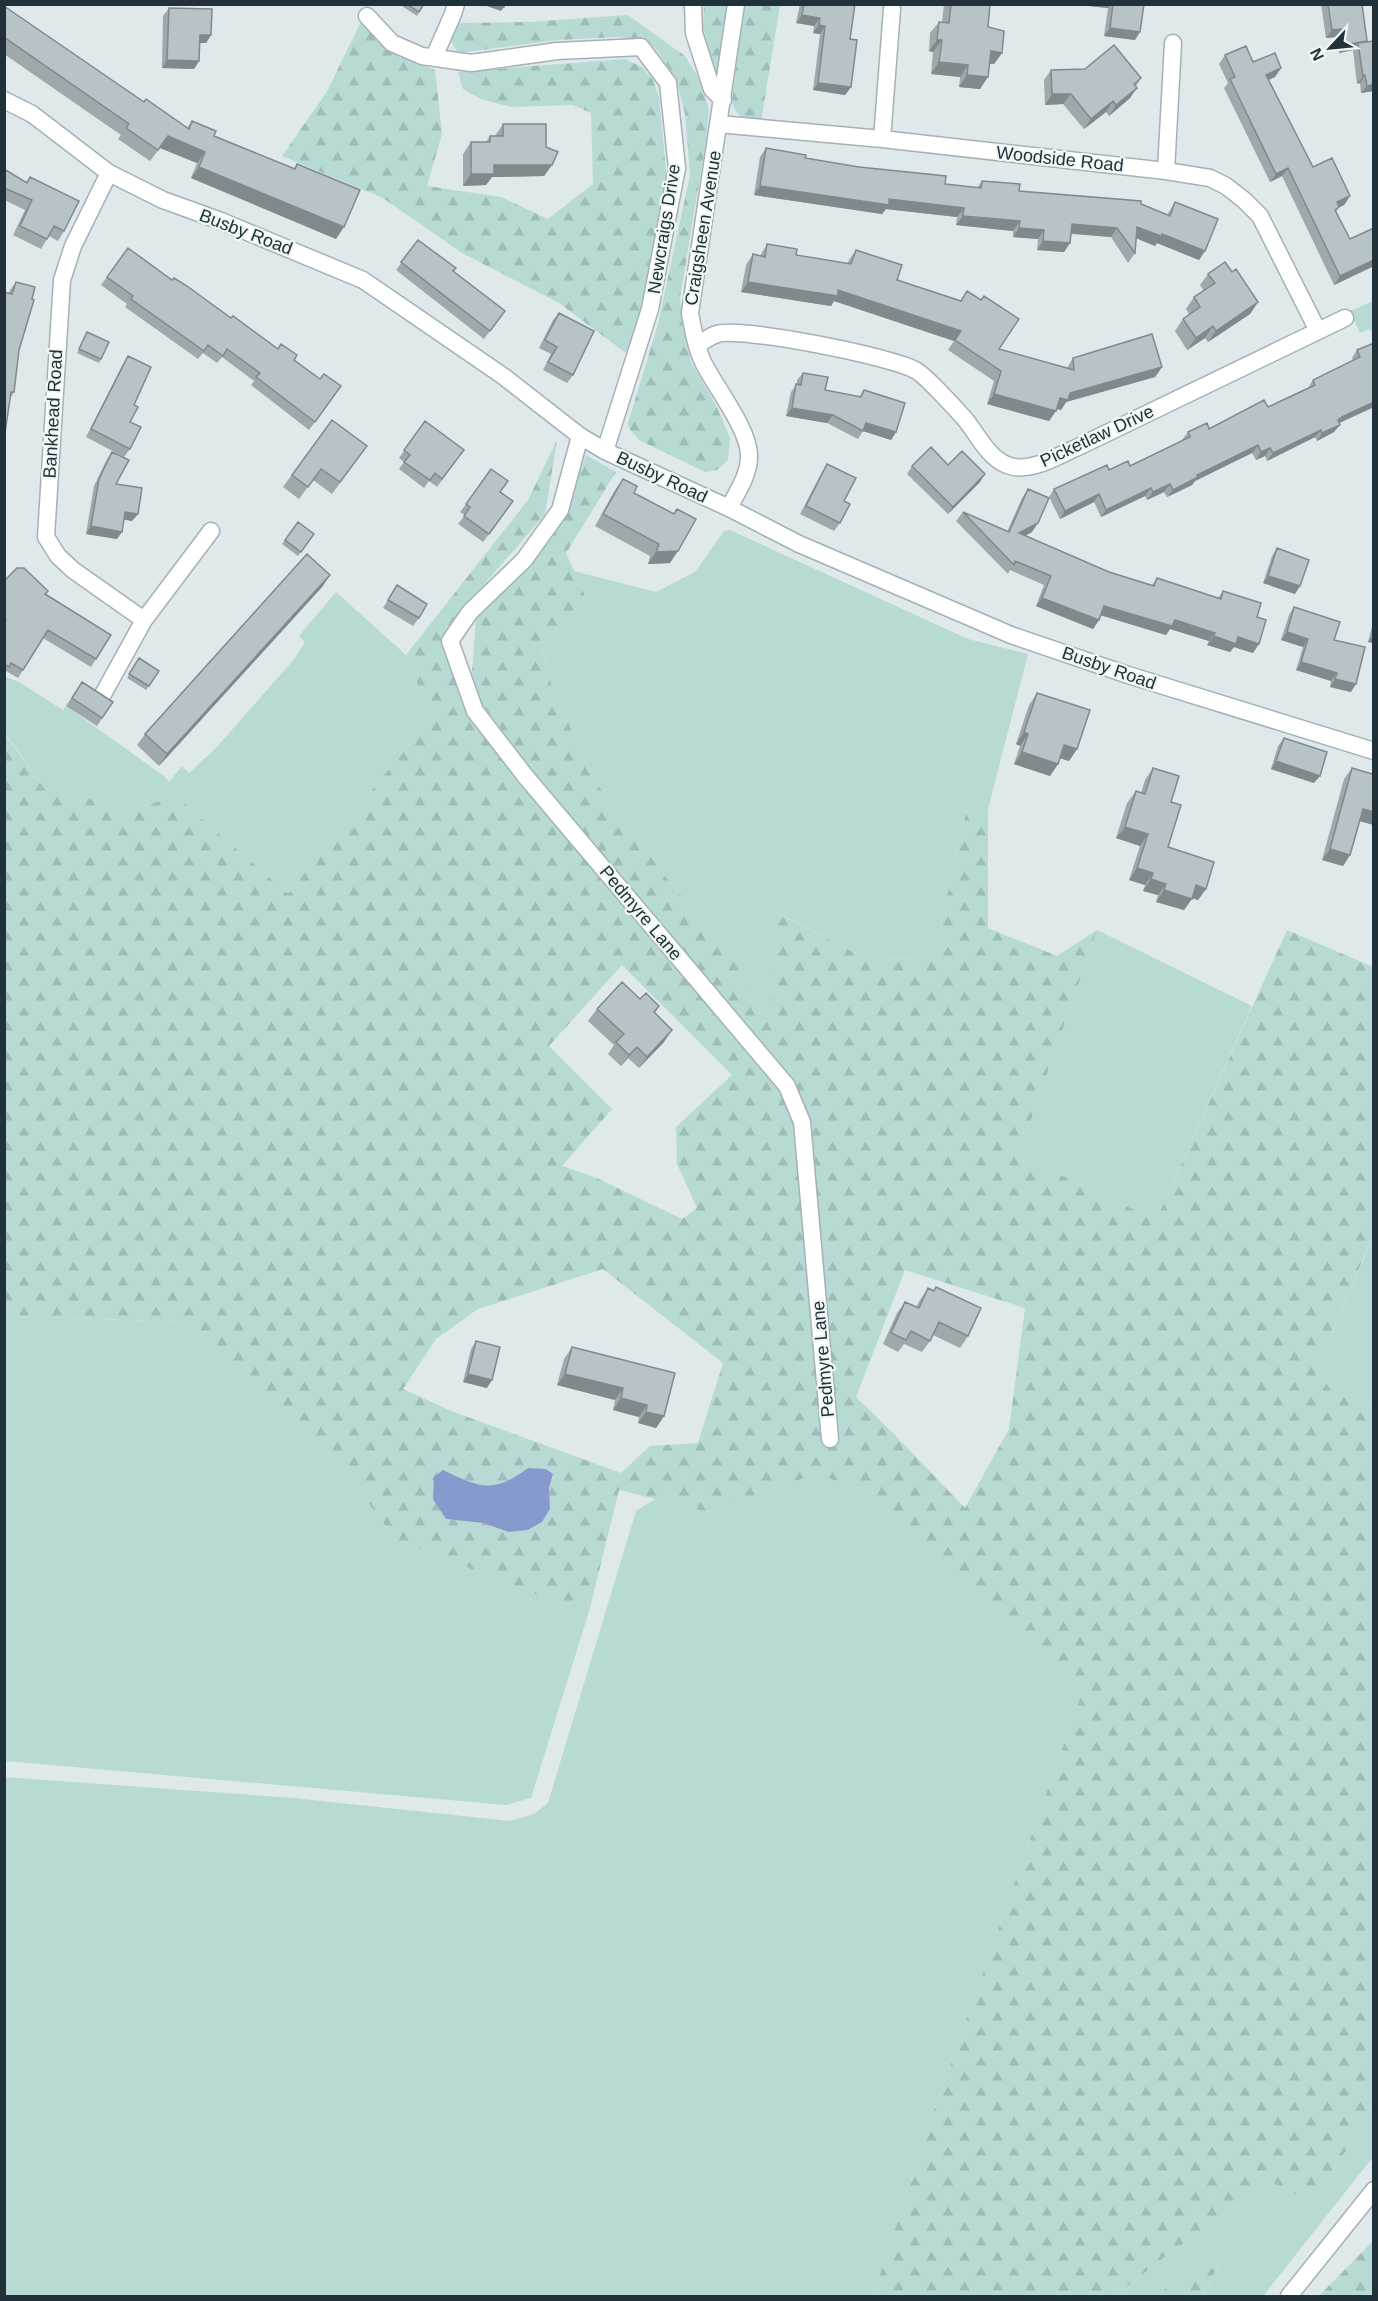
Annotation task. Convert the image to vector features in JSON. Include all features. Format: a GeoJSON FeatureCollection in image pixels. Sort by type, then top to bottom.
{"type":"FeatureCollection","features":[{"type":"Feature","properties":{"kind":"street"},"geometry":{"type":"LineString","coordinates":[[434,57],[456,4]]}},
{"type":"Feature","properties":{"kind":"street"},"geometry":{"type":"LineString","coordinates":[[693,4],[694,33],[712,89],[723,100]]}},
{"type":"Feature","properties":{"kind":"street","name":"Craigsheen Avenue"},"geometry":{"type":"LineString","coordinates":[[729,508],[747,472],[750,456],[740,427],[703,362],[690,313],[736,4]]}},
{"type":"Feature","properties":{"kind":"street"},"geometry":{"type":"LineString","coordinates":[[882,139],[892,9]]}},
{"type":"Feature","properties":{"kind":"street","name":"Newcraigs Drive"},"geometry":{"type":"LineString","coordinates":[[367,16],[392,44],[422,56],[471,63],[557,51],[641,47],[668,83],[677,168],[650,309],[605,451]]}},
{"type":"Feature","properties":{"kind":"street"},"geometry":{"type":"LineString","coordinates":[[1166,171],[1173,43]]}},
{"type":"Feature","properties":{"kind":"street","name":"Busby Road"},"geometry":{"type":"LineString","coordinates":[[4,100],[32,114],[109,173],[163,200],[252,233],[363,280],[503,375],[580,436],[605,451],[729,508],[799,544],[1011,635],[1128,675],[1374,751]]}},
{"type":"Feature","properties":{"kind":"street","name":"Woodside Road"},"geometry":{"type":"LineString","coordinates":[[719,124],[882,139],[1210,178],[1226,186],[1260,216],[1318,331]]}},
{"type":"Feature","properties":{"kind":"street","name":"Bankhead Road"},"geometry":{"type":"LineString","coordinates":[[109,173],[74,246],[62,280],[46,537],[58,556],[73,570],[144,620]]}},
{"type":"Feature","properties":{"kind":"street","name":"Picketlaw Drive"},"geometry":{"type":"LineString","coordinates":[[697,345],[718,334],[758,335],[852,350],[915,370],[963,417],[991,453],[1007,465],[1022,467],[1036,465],[1076,448],[1345,318]]}},
{"type":"Feature","properties":{"kind":"street","name":"Pedmyre Lane"},"geometry":{"type":"LineString","coordinates":[[580,436],[560,510],[524,560],[470,612],[450,641],[475,711],[526,777],[787,1086],[802,1122],[830,1439]]}},
{"type":"Feature","properties":{"kind":"street"},"geometry":{"type":"LineString","coordinates":[[102,696],[144,620],[211,531]]}},
{"type":"Feature","properties":{"kind":"street"},"geometry":{"type":"LineString","coordinates":[[1289,2296],[1374,2190]]}},
{"type":"Feature","properties":{"kind":"green space"},"geometry":{"type":"Polygon","coordinates":[[[704,5],[728,5],[718,71],[714,69],[703,28],[704,5]]]}},
{"type":"Feature","properties":{"kind":"green space"},"geometry":{"type":"Polygon","coordinates":[[[744,5],[780,5],[761,121],[738,114],[732,100],[744,5]]]}},
{"type":"Feature","properties":{"kind":"green space"},"geometry":{"type":"Polygon","coordinates":[[[628,15],[685,56],[698,77],[709,109],[706,141],[680,298],[683,329],[691,362],[716,405],[730,438],[728,460],[717,470],[705,472],[639,440],[629,428],[628,423],[658,324],[690,175],[685,114],[676,78],[655,48],[643,40],[618,37],[558,40],[458,53],[451,41],[459,23],[529,22],[628,15]]]}},
{"type":"Feature","properties":{"kind":"green space"},"geometry":{"type":"Polygon","coordinates":[[[361,22],[395,51],[435,70],[442,134],[427,186],[501,197],[548,219],[593,184],[591,113],[573,105],[511,107],[481,99],[463,89],[458,72],[625,59],[642,67],[653,80],[659,97],[667,180],[640,319],[626,353],[559,303],[462,253],[383,198],[282,156],[326,93],[361,22]]]}},
{"type":"Feature","properties":{"kind":"green space"},"geometry":{"type":"Polygon","coordinates":[[[1373,301],[1373,335],[1370,329],[1360,333],[1350,311],[1373,301]]]}},
{"type":"Feature","properties":{"kind":"green space"},"geometry":{"type":"Polygon","coordinates":[[[557,440],[545,514],[445,630],[444,649],[472,717],[501,757],[685,977],[706,985],[544,786],[475,695],[472,672],[476,619],[537,557],[575,487],[586,455],[616,472],[566,553],[586,598],[541,644],[551,684],[594,780],[670,882],[735,959],[752,1000],[770,1006],[773,911],[867,959],[933,958],[968,804],[988,809],[988,928],[1057,956],[1097,930],[1019,1155],[1156,1220],[1287,930],[1373,967],[1373,1235],[1317,1369],[1333,1393],[1373,1408],[1373,2105],[1314,2204],[1271,2182],[1166,2256],[1115,2296],[873,2296],[934,2111],[1085,1684],[1031,1649],[861,1488],[815,1474],[708,1512],[619,1490],[590,1608],[553,1601],[395,1539],[355,1485],[185,1322],[5,1316],[4,733],[45,789],[134,809],[176,796],[288,894],[431,717],[406,655],[528,500],[557,440]],[[622,965],[549,1046],[612,1109],[562,1166],[597,1178],[682,1219],[697,1208],[677,1164],[676,1127],[732,1075],[622,965]],[[603,1269],[478,1309],[436,1339],[403,1389],[451,1411],[621,1473],[650,1446],[698,1443],[723,1363],[603,1269]],[[905,1270],[856,1397],[965,1508],[1009,1429],[1025,1308],[905,1270]],[[528,1468],[505,1482],[487,1486],[467,1481],[443,1470],[446,1519],[483,1523],[510,1532],[528,1530],[542,1522],[550,1509],[549,1488],[553,1475],[528,1468]]]}},
{"type":"Feature","properties":{"kind":"green space"},"geometry":{"type":"Polygon","coordinates":[[[730,530],[968,639],[1028,654],[988,809],[968,804],[933,958],[867,959],[774,911],[770,1007],[752,1000],[734,959],[670,882],[594,780],[551,684],[541,644],[586,598],[574,571],[656,592],[695,572],[724,531],[730,530]]]}},
{"type":"Feature","properties":{"kind":"green space"},"geometry":{"type":"Polygon","coordinates":[[[336,592],[406,655],[431,717],[288,895],[176,796],[134,809],[45,789],[5,733],[4,676],[19,682],[63,710],[66,706],[164,776],[169,782],[182,766],[189,773],[216,748],[295,658],[305,642],[299,636],[336,592]]]}},
{"type":"Feature","properties":{"kind":"green space"},"geometry":{"type":"Polygon","coordinates":[[[1097,930],[1252,1006],[1156,1220],[1019,1155],[1097,930]]]}},
{"type":"Feature","properties":{"kind":"green space"},"geometry":{"type":"Polygon","coordinates":[[[1373,1236],[1373,1408],[1333,1393],[1317,1369],[1373,1236]]]}},
{"type":"Feature","properties":{"kind":"green space"},"geometry":{"type":"Polygon","coordinates":[[[5,1316],[185,1322],[355,1485],[395,1539],[553,1601],[590,1608],[531,1798],[506,1805],[5,1761],[5,1316]]]}},
{"type":"Feature","properties":{"kind":"green space"},"geometry":{"type":"Polygon","coordinates":[[[815,1473],[861,1488],[1031,1649],[1085,1684],[934,2111],[873,2296],[5,2296],[4,1777],[293,1798],[510,1821],[534,1814],[548,1803],[636,1511],[655,1499],[708,1512],[815,1473]]]}},
{"type":"Feature","properties":{"kind":"green space"},"geometry":{"type":"Polygon","coordinates":[[[1373,2105],[1373,2157],[1263,2296],[1202,2296],[1218,2268],[1180,2278],[1156,2296],[1115,2296],[1166,2256],[1271,2182],[1314,2204],[1373,2105]]]}},
{"type":"Feature","properties":{"kind":"green space"},"geometry":{"type":"Polygon","coordinates":[[[1373,2241],[1373,2296],[1319,2296],[1373,2241]]]}},
{"type":"Feature","properties":{"kind":"green space"},"geometry":{"type":"Polygon","coordinates":[[[1218,2267],[1202,2296],[1156,2296],[1180,2278],[1218,2267]]]}},
{"type":"Feature","properties":{"kind":"water"},"geometry":{"type":"Polygon","coordinates":[[[528,1468],[546,1469],[553,1474],[549,1488],[550,1509],[542,1522],[528,1530],[509,1532],[483,1523],[446,1519],[433,1499],[434,1477],[443,1470],[467,1481],[487,1486],[505,1482],[528,1468]]]}},
{"type":"Feature","properties":{"kind":"building"},"geometry":{"type":"Polygon","coordinates":[[[407,4],[424,4],[419,12],[407,4]]]}},
{"type":"Feature","properties":{"kind":"building"},"geometry":{"type":"Polygon","coordinates":[[[804,4],[855,4],[850,39],[857,40],[851,87],[818,83],[825,26],[819,25],[820,18],[802,15],[804,4]]]}},
{"type":"Feature","properties":{"kind":"building"},"geometry":{"type":"Polygon","coordinates":[[[951,4],[990,4],[988,27],[1004,31],[1002,53],[991,51],[988,77],[967,75],[968,65],[939,62],[942,40],[937,40],[939,22],[949,23],[951,4]]]}},
{"type":"Feature","properties":{"kind":"building"},"geometry":{"type":"Polygon","coordinates":[[[1113,4],[1144,4],[1140,32],[1110,28],[1113,4]]]}},
{"type":"Feature","properties":{"kind":"building"},"geometry":{"type":"Polygon","coordinates":[[[1328,4],[1362,4],[1367,41],[1344,45],[1341,29],[1332,30],[1328,4]]]}},
{"type":"Feature","properties":{"kind":"building"},"geometry":{"type":"Polygon","coordinates":[[[4,6],[144,102],[146,99],[189,129],[192,121],[216,131],[214,136],[295,169],[297,164],[360,190],[344,227],[199,167],[205,152],[168,136],[158,150],[126,128],[129,124],[4,37],[4,6]]]}},
{"type":"Feature","properties":{"kind":"building"},"geometry":{"type":"Polygon","coordinates":[[[169,8],[212,9],[211,35],[200,35],[199,61],[167,60],[169,8]]]}},
{"type":"Feature","properties":{"kind":"building"},"geometry":{"type":"Polygon","coordinates":[[[1374,41],[1374,84],[1367,86],[1365,75],[1363,76],[1358,43],[1374,41]]]}},
{"type":"Feature","properties":{"kind":"building"},"geometry":{"type":"Polygon","coordinates":[[[1114,45],[1141,78],[1134,84],[1137,88],[1116,105],[1113,101],[1091,119],[1071,94],[1052,94],[1051,70],[1085,69],[1114,45]]]}},
{"type":"Feature","properties":{"kind":"building"},"geometry":{"type":"Polygon","coordinates":[[[1246,46],[1253,62],[1275,53],[1281,68],[1266,75],[1313,167],[1332,158],[1350,196],[1337,202],[1339,207],[1335,210],[1350,239],[1374,228],[1374,260],[1340,276],[1288,168],[1276,174],[1230,79],[1235,77],[1225,55],[1246,46]]]}},
{"type":"Feature","properties":{"kind":"building"},"geometry":{"type":"Polygon","coordinates":[[[503,124],[546,124],[546,147],[558,152],[552,165],[494,165],[494,174],[471,174],[471,142],[490,142],[490,136],[503,136],[503,124]]]}},
{"type":"Feature","properties":{"kind":"building"},"geometry":{"type":"Polygon","coordinates":[[[766,148],[806,155],[805,158],[859,167],[946,176],[945,184],[981,188],[982,181],[1020,184],[1019,191],[1141,201],[1141,204],[1170,216],[1175,202],[1218,219],[1205,251],[1137,227],[1135,253],[1117,228],[1072,224],[1070,243],[1043,241],[1044,230],[1019,228],[1020,221],[963,216],[964,208],[889,199],[889,205],[760,186],[766,148]]]}},
{"type":"Feature","properties":{"kind":"building"},"geometry":{"type":"Polygon","coordinates":[[[4,169],[27,183],[30,177],[79,201],[64,231],[54,226],[47,239],[20,226],[32,200],[4,188],[4,169]]]}},
{"type":"Feature","properties":{"kind":"building"},"geometry":{"type":"Polygon","coordinates":[[[418,240],[456,268],[453,271],[505,311],[490,331],[401,262],[418,240]]]}},
{"type":"Feature","properties":{"kind":"building"},"geometry":{"type":"Polygon","coordinates":[[[767,244],[797,249],[796,255],[851,264],[856,250],[902,265],[897,280],[961,301],[967,291],[981,300],[984,296],[1019,319],[999,349],[1074,370],[1073,358],[1152,334],[1162,367],[1070,393],[1068,400],[1060,398],[1056,411],[994,394],[1001,371],[955,340],[961,331],[838,290],[838,296],[748,282],[753,254],[765,257],[767,244]]]}},
{"type":"Feature","properties":{"kind":"building"},"geometry":{"type":"Polygon","coordinates":[[[128,248],[172,280],[174,278],[187,286],[231,318],[233,316],[278,349],[281,344],[297,355],[294,360],[320,379],[324,374],[341,386],[315,422],[256,377],[260,373],[227,349],[223,356],[208,345],[204,351],[131,299],[133,296],[107,277],[128,248]]]}},
{"type":"Feature","properties":{"kind":"building"},"geometry":{"type":"Polygon","coordinates":[[[1225,262],[1232,272],[1236,269],[1258,302],[1216,331],[1213,326],[1196,338],[1183,319],[1200,307],[1194,297],[1215,283],[1208,274],[1225,262]]]}},
{"type":"Feature","properties":{"kind":"building"},"geometry":{"type":"Polygon","coordinates":[[[16,282],[35,287],[32,299],[34,300],[19,350],[14,392],[11,392],[4,440],[4,292],[12,294],[16,282]]]}},
{"type":"Feature","properties":{"kind":"building"},"geometry":{"type":"Polygon","coordinates":[[[559,313],[594,331],[573,375],[548,362],[557,347],[545,340],[559,313]]]}},
{"type":"Feature","properties":{"kind":"building"},"geometry":{"type":"Polygon","coordinates":[[[87,332],[109,342],[101,359],[79,349],[87,332]]]}},
{"type":"Feature","properties":{"kind":"building"},"geometry":{"type":"Polygon","coordinates":[[[1374,343],[1374,402],[1342,417],[1338,420],[1340,425],[1322,433],[1321,430],[1273,453],[1270,448],[1261,452],[1258,445],[1197,475],[1198,477],[1173,490],[1170,484],[1153,492],[1151,488],[1106,510],[1099,494],[1065,511],[1054,489],[1107,465],[1109,470],[1128,461],[1130,466],[1190,437],[1188,432],[1207,423],[1209,429],[1264,400],[1268,407],[1315,385],[1313,380],[1360,357],[1357,350],[1374,343]]]}},
{"type":"Feature","properties":{"kind":"building"},"geometry":{"type":"Polygon","coordinates":[[[128,356],[151,367],[134,405],[138,407],[130,422],[141,427],[130,449],[91,429],[128,356]]]}},
{"type":"Feature","properties":{"kind":"building"},"geometry":{"type":"Polygon","coordinates":[[[803,373],[828,377],[825,390],[861,397],[864,390],[905,403],[896,432],[866,423],[863,431],[833,415],[792,408],[796,384],[801,385],[803,373]]]}},
{"type":"Feature","properties":{"kind":"building"},"geometry":{"type":"Polygon","coordinates":[[[332,420],[367,446],[340,482],[321,469],[308,487],[292,475],[332,420]]]}},
{"type":"Feature","properties":{"kind":"building"},"geometry":{"type":"Polygon","coordinates":[[[425,421],[464,450],[442,479],[435,473],[430,480],[404,462],[410,455],[404,450],[425,421]]]}},
{"type":"Feature","properties":{"kind":"building"},"geometry":{"type":"Polygon","coordinates":[[[931,447],[948,465],[962,451],[985,474],[953,507],[912,466],[931,447]]]}},
{"type":"Feature","properties":{"kind":"building"},"geometry":{"type":"Polygon","coordinates":[[[112,452],[129,460],[116,484],[142,488],[138,514],[125,512],[122,532],[91,526],[99,479],[112,452]]]}},
{"type":"Feature","properties":{"kind":"building"},"geometry":{"type":"Polygon","coordinates":[[[827,464],[856,478],[844,501],[850,504],[840,523],[806,506],[827,464]]]}},
{"type":"Feature","properties":{"kind":"building"},"geometry":{"type":"Polygon","coordinates":[[[491,469],[508,481],[500,492],[513,501],[489,534],[464,516],[470,507],[466,504],[491,469]]]}},
{"type":"Feature","properties":{"kind":"building"},"geometry":{"type":"Polygon","coordinates":[[[623,479],[637,486],[634,493],[674,514],[677,509],[696,519],[678,551],[656,552],[659,544],[603,514],[623,479]]]}},
{"type":"Feature","properties":{"kind":"building"},"geometry":{"type":"Polygon","coordinates":[[[1028,489],[1049,498],[1038,523],[1019,533],[1109,572],[1154,586],[1157,578],[1221,599],[1223,591],[1261,603],[1257,617],[1266,620],[1259,644],[1238,637],[1236,644],[1214,636],[1215,633],[1175,620],[1172,626],[1104,606],[1099,620],[1042,598],[1051,576],[1015,561],[1014,565],[963,512],[1009,532],[1028,489]]]}},
{"type":"Feature","properties":{"kind":"building"},"geometry":{"type":"Polygon","coordinates":[[[298,522],[314,534],[301,552],[285,540],[298,522]]]}},
{"type":"Feature","properties":{"kind":"building"},"geometry":{"type":"Polygon","coordinates":[[[1277,548],[1309,560],[1300,586],[1268,576],[1277,548]]]}},
{"type":"Feature","properties":{"kind":"building"},"geometry":{"type":"Polygon","coordinates":[[[307,554],[330,575],[167,754],[145,734],[307,554]]]}},
{"type":"Feature","properties":{"kind":"building"},"geometry":{"type":"Polygon","coordinates":[[[17,568],[24,568],[48,591],[45,594],[111,635],[96,659],[48,630],[23,670],[11,663],[9,667],[4,664],[4,623],[6,620],[4,619],[4,581],[17,568]]]}},
{"type":"Feature","properties":{"kind":"building"},"geometry":{"type":"Polygon","coordinates":[[[397,585],[427,604],[419,618],[388,600],[397,585]]]}},
{"type":"Feature","properties":{"kind":"building"},"geometry":{"type":"Polygon","coordinates":[[[1294,607],[1340,622],[1334,640],[1365,647],[1356,684],[1335,679],[1337,673],[1301,662],[1308,639],[1287,632],[1294,607]]]}},
{"type":"Feature","properties":{"kind":"building"},"geometry":{"type":"Polygon","coordinates":[[[139,658],[159,671],[149,686],[129,674],[139,658]]]}},
{"type":"Feature","properties":{"kind":"building"},"geometry":{"type":"Polygon","coordinates":[[[82,682],[113,702],[102,718],[72,698],[82,682]]]}},
{"type":"Feature","properties":{"kind":"building"},"geometry":{"type":"Polygon","coordinates":[[[1037,693],[1090,710],[1077,749],[1064,745],[1058,764],[1022,752],[1028,734],[1024,732],[1037,693]]]}},
{"type":"Feature","properties":{"kind":"building"},"geometry":{"type":"Polygon","coordinates":[[[1284,738],[1327,752],[1320,776],[1276,761],[1284,738]]]}},
{"type":"Feature","properties":{"kind":"building"},"geometry":{"type":"Polygon","coordinates":[[[1153,768],[1179,776],[1171,802],[1181,805],[1168,847],[1214,862],[1206,889],[1196,885],[1192,899],[1164,890],[1166,884],[1151,879],[1153,873],[1137,868],[1148,834],[1125,827],[1136,791],[1145,794],[1153,768]]]}},
{"type":"Feature","properties":{"kind":"building"},"geometry":{"type":"Polygon","coordinates":[[[1352,768],[1372,774],[1374,770],[1374,812],[1363,809],[1350,855],[1330,849],[1352,768]]]}},
{"type":"Feature","properties":{"kind":"building"},"geometry":{"type":"Polygon","coordinates":[[[622,982],[640,999],[646,993],[659,1006],[654,1012],[672,1030],[647,1057],[637,1047],[629,1055],[616,1042],[624,1034],[597,1009],[622,982]]]}},
{"type":"Feature","properties":{"kind":"building"},"geometry":{"type":"Polygon","coordinates":[[[936,1287],[981,1308],[968,1336],[939,1322],[930,1341],[911,1331],[906,1340],[891,1333],[905,1302],[919,1308],[928,1288],[934,1291],[936,1287]]]}},
{"type":"Feature","properties":{"kind":"building"},"geometry":{"type":"Polygon","coordinates":[[[476,1341],[500,1347],[492,1380],[468,1374],[476,1341]]]}},
{"type":"Feature","properties":{"kind":"building"},"geometry":{"type":"Polygon","coordinates":[[[572,1347],[675,1373],[664,1416],[646,1412],[647,1405],[621,1398],[623,1388],[565,1374],[572,1347]]]}}]}
